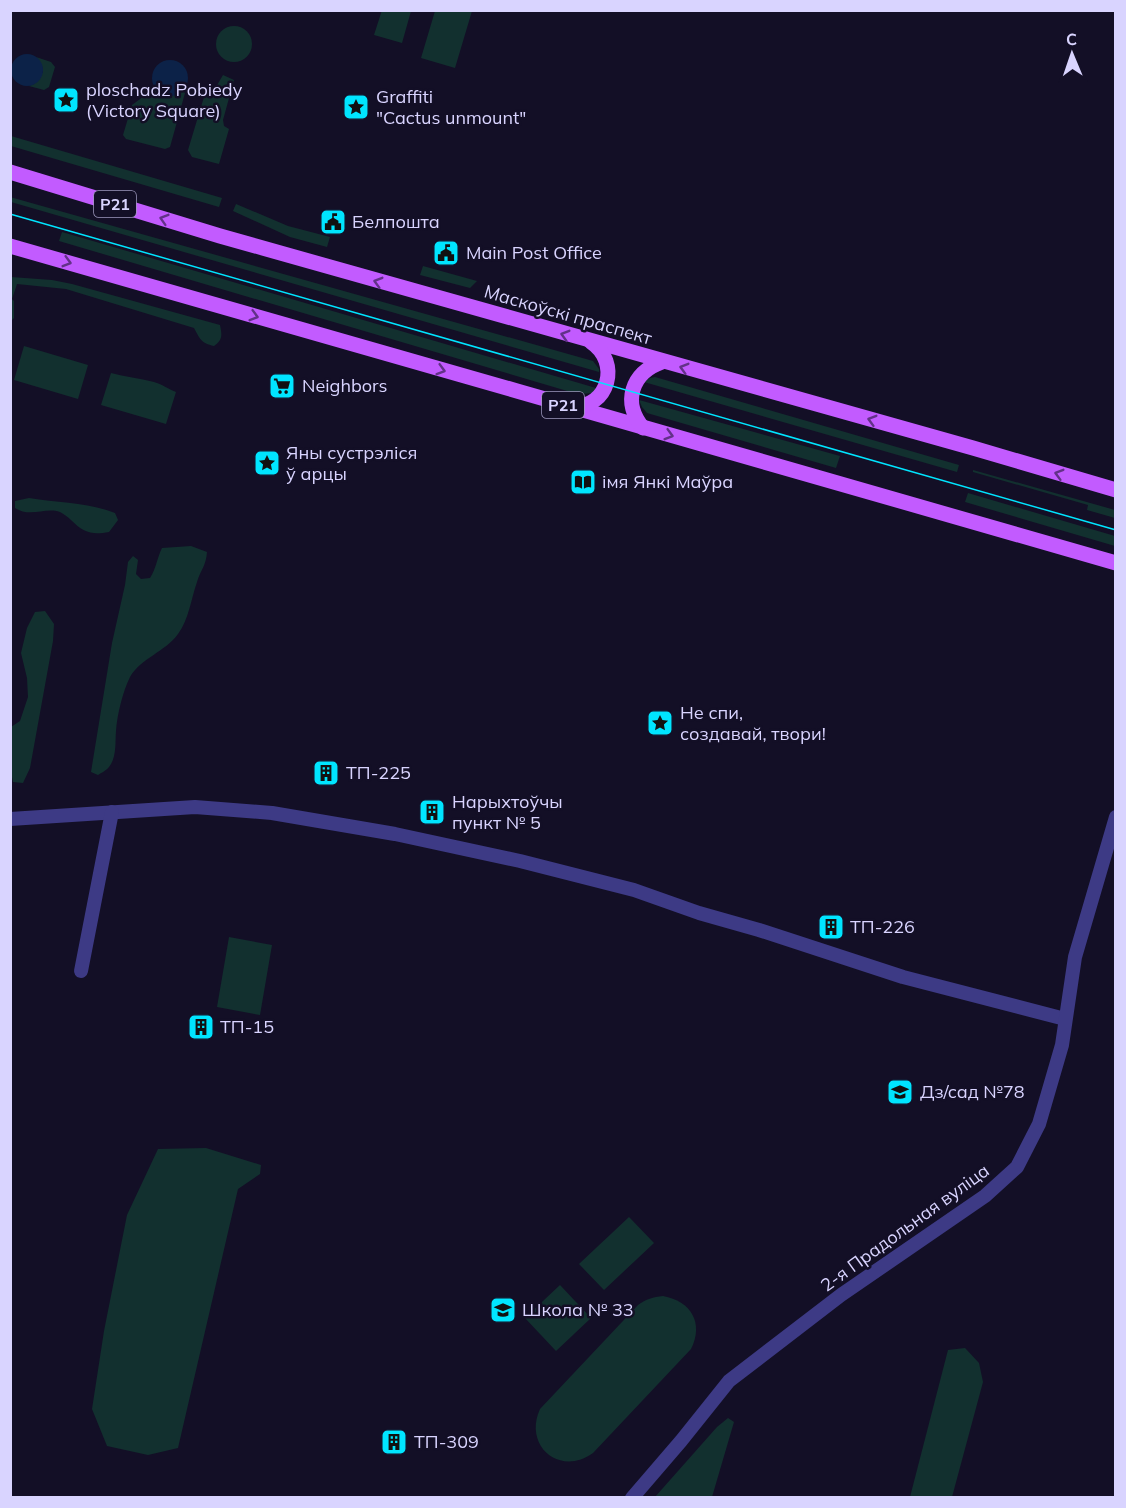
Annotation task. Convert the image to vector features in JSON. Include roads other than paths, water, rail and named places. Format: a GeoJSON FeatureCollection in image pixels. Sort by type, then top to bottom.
{"type":"FeatureCollection","features":[{"type":"Feature","properties":{"kind":"main road","name":"Маскоўскі праспект"},"geometry":{"type":"LineString","coordinates":[[10,172],[231,240],[974,448],[1116,490]]}},
{"type":"Feature","properties":{"kind":"main road","name":"Р21"},"geometry":{"type":"LineString","coordinates":[[10,246],[1116,563]]}},
{"type":"Feature","properties":{"kind":"main road"},"geometry":{"type":"LineString","coordinates":[[569,407],[577,407],[593,401],[599,396],[607,381],[608,366],[605,358],[590,342]]}},
{"type":"Feature","properties":{"kind":"main road"},"geometry":{"type":"LineString","coordinates":[[643,428],[638,422],[632,405],[633,388],[644,371],[662,362]]}},
{"type":"Feature","properties":{"kind":"street"},"geometry":{"type":"LineString","coordinates":[[10,819],[195,807],[272,813],[395,834],[520,861],[634,890],[699,913],[903,977],[1065,1019]]}},
{"type":"Feature","properties":{"kind":"street"},"geometry":{"type":"LineString","coordinates":[[81,971],[112,812]]}},
{"type":"Feature","properties":{"kind":"street","name":"2-я Прадольная вуліца"},"geometry":{"type":"LineString","coordinates":[[632,1497],[729,1381],[841,1295],[985,1196],[1017,1167],[1040,1124],[1062,1046],[1075,957],[1116,817]]}},
{"type":"Feature","properties":{"kind":"water"},"geometry":{"type":"Polygon","coordinates":[[[27,54],[38,59],[43,70],[38,81],[27,86],[16,81],[11,70],[16,59],[27,54]]]}},
{"type":"Feature","properties":{"kind":"water"},"geometry":{"type":"Polygon","coordinates":[[[170,60],[183,65],[188,78],[183,91],[170,96],[157,91],[152,78],[157,65],[170,60]]]}},
{"type":"Feature","properties":{"kind":"tram line"},"geometry":{"type":"LineString","coordinates":[[10,214],[1116,530]]}},
{"type":"Feature","properties":{"kind":"place","name":"ploschadz Pobiedy (Victory Square)"},"geometry":{"type":"Point","coordinates":[66,100]}},
{"type":"Feature","properties":{"kind":"place","name":"Graffiti \"Cactus unmount\""},"geometry":{"type":"Point","coordinates":[356,107]}},
{"type":"Feature","properties":{"kind":"place","name":"Белпошта"},"geometry":{"type":"Point","coordinates":[333,222]}},
{"type":"Feature","properties":{"kind":"place","name":"Main Post Office"},"geometry":{"type":"Point","coordinates":[446,253]}},
{"type":"Feature","properties":{"kind":"place","name":"Neighbors"},"geometry":{"type":"Point","coordinates":[282,386]}},
{"type":"Feature","properties":{"kind":"place","name":"Яны сустрэліся ў арцы"},"geometry":{"type":"Point","coordinates":[267,463]}},
{"type":"Feature","properties":{"kind":"place","name":"імя Янкі Маўра"},"geometry":{"type":"Point","coordinates":[583,482]}},
{"type":"Feature","properties":{"kind":"place","name":"Не спи, создавай, твори!"},"geometry":{"type":"Point","coordinates":[660,723]}},
{"type":"Feature","properties":{"kind":"place","name":"ТП-225"},"geometry":{"type":"Point","coordinates":[326,773]}},
{"type":"Feature","properties":{"kind":"place","name":"Нарыхтоўчы пункт № 5"},"geometry":{"type":"Point","coordinates":[432,812]}},
{"type":"Feature","properties":{"kind":"place","name":"ТП-226"},"geometry":{"type":"Point","coordinates":[831,927]}},
{"type":"Feature","properties":{"kind":"place","name":"ТП-15"},"geometry":{"type":"Point","coordinates":[201,1027]}},
{"type":"Feature","properties":{"kind":"place","name":"Дз/сад №78"},"geometry":{"type":"Point","coordinates":[900,1092]}},
{"type":"Feature","properties":{"kind":"place","name":"Школа № 33"},"geometry":{"type":"Point","coordinates":[503,1310]}},
{"type":"Feature","properties":{"kind":"place","name":"ТП-309"},"geometry":{"type":"Point","coordinates":[394,1442]}}]}
